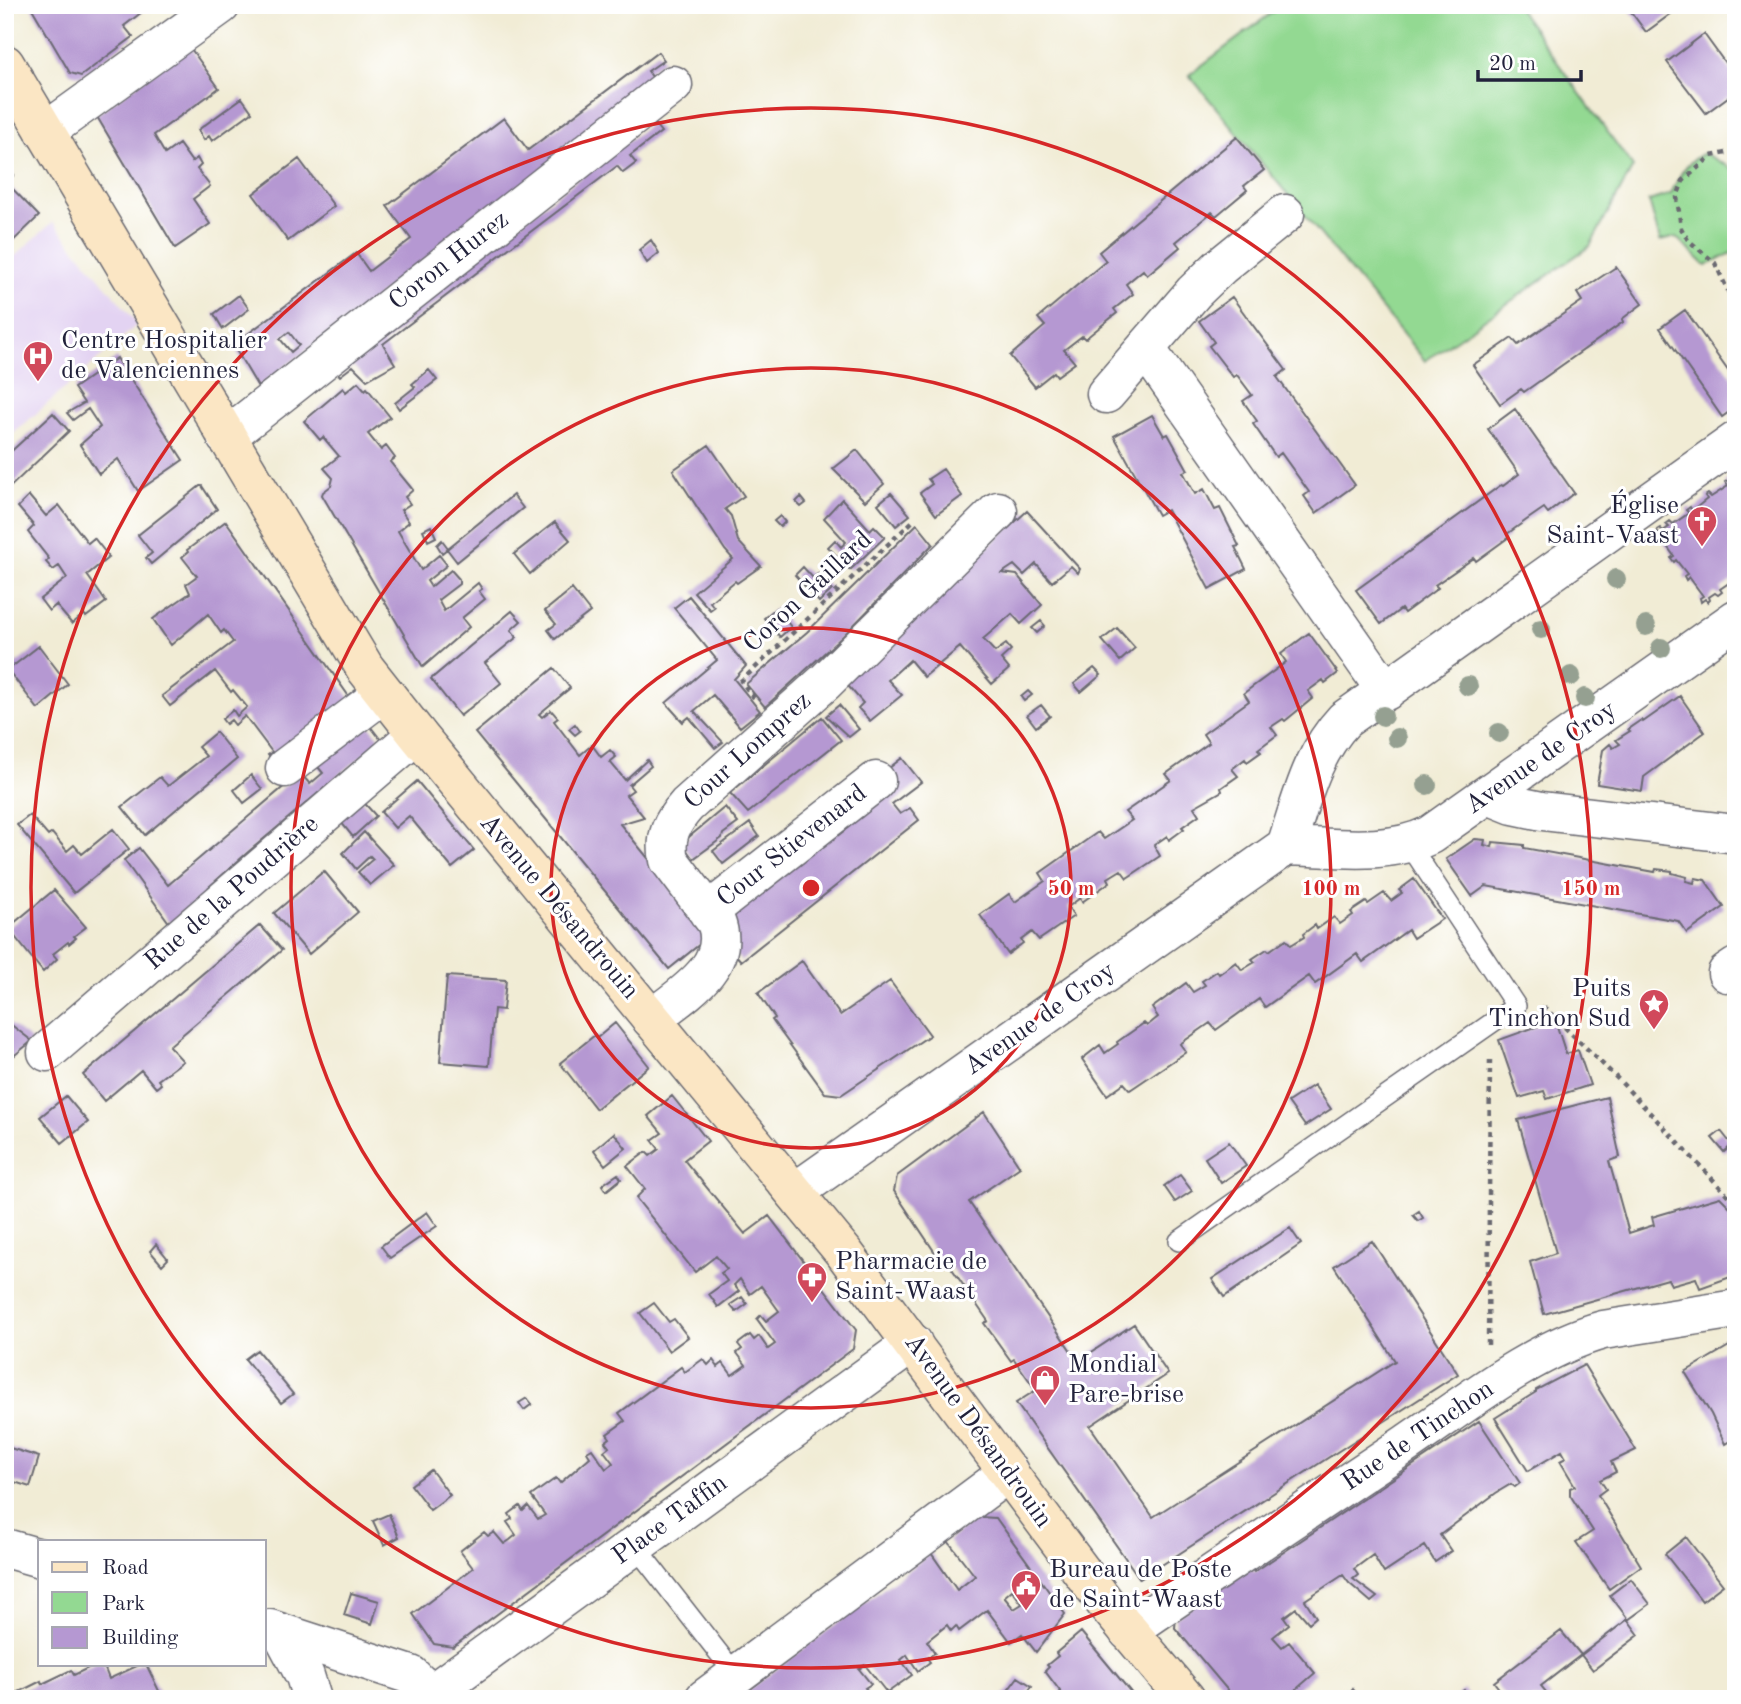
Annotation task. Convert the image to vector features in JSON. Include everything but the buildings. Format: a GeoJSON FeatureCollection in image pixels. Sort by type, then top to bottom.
{"type":"FeatureCollection","features":[{"type":"Feature","properties":{"kind":"main road","name":"Avenue Désandrouin"},"geometry":{"type":"LineString","coordinates":[[5,64],[343,633],[384,693],[886,1305],[1128,1631],[1186,1699]]}},
{"type":"Feature","properties":{"kind":"street"},"geometry":{"type":"LineString","coordinates":[[45,132],[221,5]]}},
{"type":"Feature","properties":{"kind":"street","name":"Coron Hurez"},"geometry":{"type":"LineString","coordinates":[[226,437],[673,85]]}},
{"type":"Feature","properties":{"kind":"street"},"geometry":{"type":"LineString","coordinates":[[1106,394],[1208,279],[1285,214]]}},
{"type":"Feature","properties":{"kind":"street"},"geometry":{"type":"LineString","coordinates":[[1146,349],[1386,691]]}},
{"type":"Feature","properties":{"kind":"street"},"geometry":{"type":"LineString","coordinates":[[1286,846],[1311,771],[1323,747],[1344,720],[1736,441]]}},
{"type":"Feature","properties":{"kind":"street","name":"Cour Lomprez"},"geometry":{"type":"LineString","coordinates":[[651,1019],[695,985],[711,965],[717,951],[719,930],[669,860],[667,849],[670,826],[687,804],[825,682],[998,511]]}},
{"type":"Feature","properties":{"kind":"street","name":"Avenue de Croy"},"geometry":{"type":"LineString","coordinates":[[795,1192],[1286,846],[1375,848],[1409,844],[1430,835],[1736,620]]}},
{"type":"Feature","properties":{"kind":"street"},"geometry":{"type":"LineString","coordinates":[[285,768],[384,693]]}},
{"type":"Feature","properties":{"kind":"street","name":"Rue de la Poudrière"},"geometry":{"type":"LineString","coordinates":[[47,1052],[416,734]]}},
{"type":"Feature","properties":{"kind":"street","name":"Cour Stievenard"},"geometry":{"type":"LineString","coordinates":[[708,912],[876,781]]}},
{"type":"Feature","properties":{"kind":"street"},"geometry":{"type":"LineString","coordinates":[[1488,795],[1542,811],[1736,834]]}},
{"type":"Feature","properties":{"kind":"street","name":"Rue de Tinchon"},"geometry":{"type":"LineString","coordinates":[[1128,1631],[1487,1389],[1552,1349],[1603,1330],[1736,1309]]}},
{"type":"Feature","properties":{"kind":"street","name":"Place Taffin"},"geometry":{"type":"LineString","coordinates":[[430,1697],[913,1343]]}},
{"type":"Feature","properties":{"kind":"street"},"geometry":{"type":"LineString","coordinates":[[704,1699],[1009,1472]]}},
{"type":"Feature","properties":{"kind":"street"},"geometry":{"type":"LineString","coordinates":[[5,1548],[38,1557]]}},
{"type":"Feature","properties":{"kind":"street"},"geometry":{"type":"LineString","coordinates":[[273,1630],[411,1675],[430,1697]]}},
{"type":"Feature","properties":{"kind":"street"},"geometry":{"type":"LineString","coordinates":[[273,1630],[305,1676],[312,1699]]}},
{"type":"Feature","properties":{"kind":"lane"},"geometry":{"type":"LineString","coordinates":[[1179,1241],[1516,1006],[1409,844]]}},
{"type":"Feature","properties":{"kind":"lane"},"geometry":{"type":"LineString","coordinates":[[635,1546],[736,1675]]}},
{"type":"Feature","properties":{"kind":"path"},"geometry":{"type":"LineString","coordinates":[[1736,151],[1711,156],[1683,181],[1677,197],[1681,228],[1688,240],[1715,263],[1736,308]]}},
{"type":"Feature","properties":{"kind":"path","name":"Coron Gaillard"},"geometry":{"type":"LineString","coordinates":[[778,725],[741,681],[913,521]]}},
{"type":"Feature","properties":{"kind":"path"},"geometry":{"type":"LineString","coordinates":[[1516,1006],[1546,1009],[1619,1080],[1736,1204]]}},
{"type":"Feature","properties":{"kind":"path"},"geometry":{"type":"LineString","coordinates":[[1487,1389],[1490,1024]]}},
{"type":"Feature","properties":{"kind":"shaded area","name":"Centre Hospitalier de Valenciennes"},"geometry":{"type":"Polygon","coordinates":[[[53,222],[138,324],[5,441],[5,265],[53,222]]]}},
{"type":"Feature","properties":{"kind":"green space"},"geometry":{"type":"Polygon","coordinates":[[[1282,5],[1516,5],[1633,167],[1590,246],[1425,361],[1189,75],[1282,5]]]}},
{"type":"Feature","properties":{"kind":"green space"},"geometry":{"type":"Polygon","coordinates":[[[1704,153],[1736,171],[1736,251],[1706,266],[1676,237],[1660,241],[1649,201],[1671,194],[1687,165],[1704,153]]]}},
{"type":"Feature","properties":{"kind":"place","name":"Centre Hospitalier de Valenciennes"},"geometry":{"type":"Point","coordinates":[38,383]}},
{"type":"Feature","properties":{"kind":"place","name":"Église Saint-Vaast"},"geometry":{"type":"Point","coordinates":[1702,548]}},
{"type":"Feature","properties":{"kind":"place","name":"Puits Tinchon Sud"},"geometry":{"type":"Point","coordinates":[1654,1031]}},
{"type":"Feature","properties":{"kind":"place","name":"Pharmacie de Saint-Waast"},"geometry":{"type":"Point","coordinates":[812,1304]}},
{"type":"Feature","properties":{"kind":"place","name":"Mondial Pare-brise"},"geometry":{"type":"Point","coordinates":[1045,1407]}},
{"type":"Feature","properties":{"kind":"place","name":"Bureau de Poste de Saint-Waast"},"geometry":{"type":"Point","coordinates":[1026,1612]}}]}
